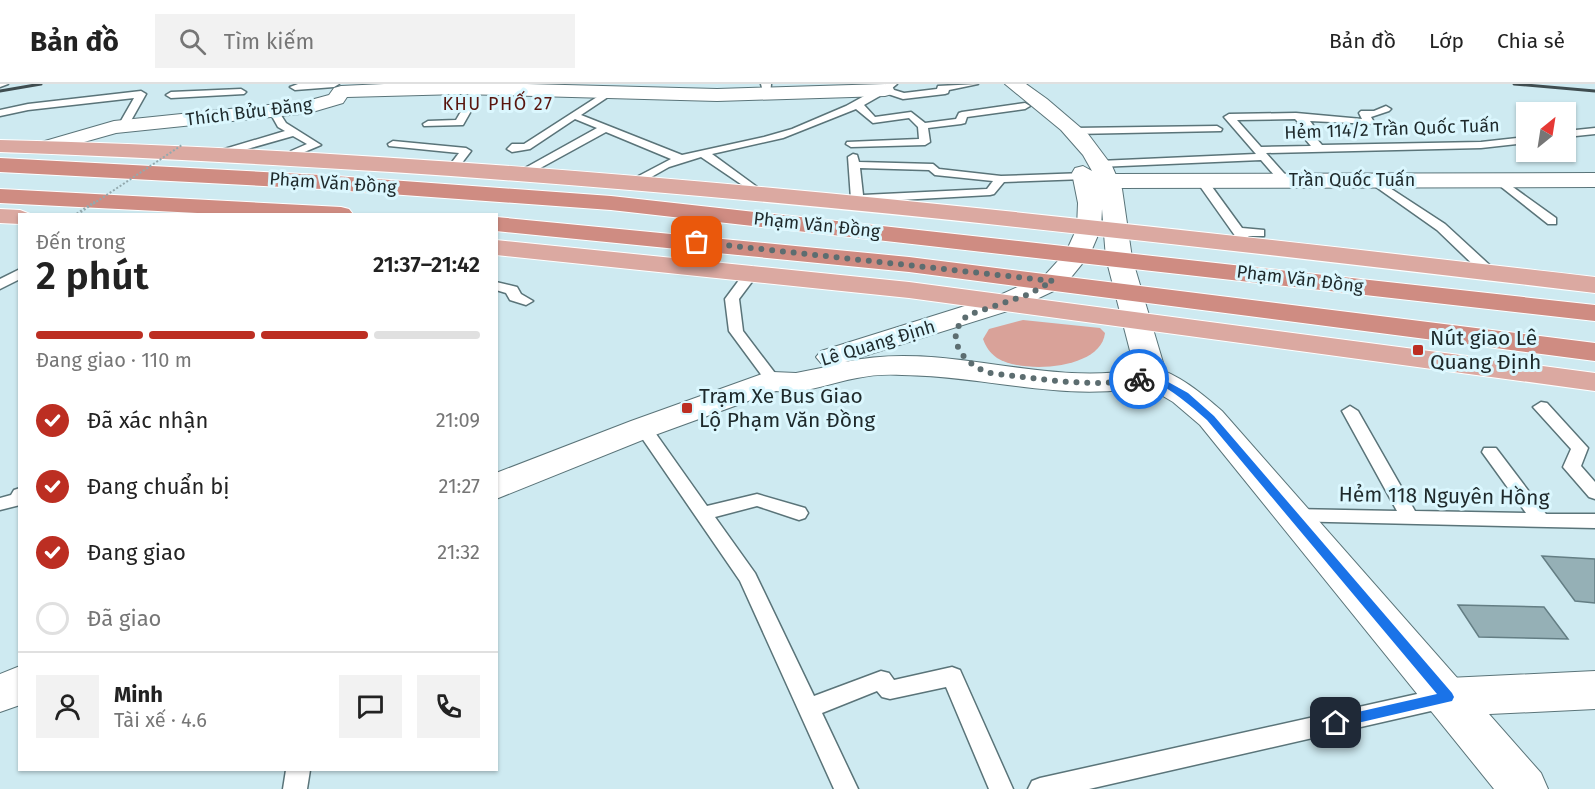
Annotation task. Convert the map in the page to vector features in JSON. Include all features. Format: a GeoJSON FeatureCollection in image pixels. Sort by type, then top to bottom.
{"type":"FeatureCollection","features":[{"type":"Feature","properties":{"kind":"highway","name":"Phạm Văn Đồng"},"geometry":{"type":"LineString","coordinates":[[0,165],[321,182],[611,202],[1595,313]]}},
{"type":"Feature","properties":{"kind":"highway","name":"Phạm Văn Đồng"},"geometry":{"type":"LineString","coordinates":[[0,196],[323,213]]}},
{"type":"Feature","properties":{"kind":"highway","name":"Phạm Văn Đồng"},"geometry":{"type":"LineString","coordinates":[[498,224],[608,233],[1053,281],[1595,352]]}},
{"type":"Feature","properties":{"kind":"main road","name":"Lê Quang Định"},"geometry":{"type":"LineString","coordinates":[[992,84],[1025,106],[1097,174]]}},
{"type":"Feature","properties":{"kind":"main road","name":"Lê Quang Định"},"geometry":{"type":"LineString","coordinates":[[773,381],[788,385],[866,367],[944,366],[1087,384],[1124,382],[1152,376],[1097,174],[1074,131],[1045,105],[1014,84]]}},
{"type":"Feature","properties":{"kind":"main road","name":"Thích Bửu Đăng"},"geometry":{"type":"LineString","coordinates":[[45,147],[102,129],[207,114],[274,111],[325,102],[336,99],[339,87],[411,86],[611,91],[888,87]]}},
{"type":"Feature","properties":{"kind":"main road","name":"Phạm Văn Đồng"},"geometry":{"type":"LineString","coordinates":[[0,146],[520,174],[857,201],[1089,228],[1248,236],[1587,286]]}},
{"type":"Feature","properties":{"kind":"main road"},"geometry":{"type":"LineString","coordinates":[[45,147],[71,169]]}},
{"type":"Feature","properties":{"kind":"main road","name":"Lê Quang Định"},"geometry":{"type":"LineString","coordinates":[[498,486],[643,428],[773,381],[779,373],[1010,301],[1053,281],[1077,254],[1089,228],[1090,203],[1097,174]]}},
{"type":"Feature","properties":{"kind":"main road","name":"Trần Quốc Tuấn"},"geometry":{"type":"LineString","coordinates":[[1097,174],[1203,182],[1595,180]]}},
{"type":"Feature","properties":{"kind":"main road"},"geometry":{"type":"LineString","coordinates":[[0,216],[18,217]]}},
{"type":"Feature","properties":{"kind":"main road"},"geometry":{"type":"LineString","coordinates":[[498,247],[753,271],[1010,301],[1595,382]]}},
{"type":"Feature","properties":{"kind":"main road"},"geometry":{"type":"LineString","coordinates":[[968,315],[957,328],[957,343],[965,358],[983,371]]}},
{"type":"Feature","properties":{"kind":"main road"},"geometry":{"type":"LineString","coordinates":[[1152,376],[1184,395],[1211,418],[1291,516],[1448,697],[1524,789]]}},
{"type":"Feature","properties":{"kind":"main road"},"geometry":{"type":"LineString","coordinates":[[0,693],[18,686]]}},
{"type":"Feature","properties":{"kind":"main road"},"geometry":{"type":"LineString","coordinates":[[1448,697],[1595,690]]}},
{"type":"Feature","properties":{"kind":"lane"},"geometry":{"type":"LineString","coordinates":[[218,101],[233,84]]}},
{"type":"Feature","properties":{"kind":"lane"},"geometry":{"type":"LineString","coordinates":[[635,182],[650,171],[679,158],[768,139],[857,104],[888,87],[903,96],[945,91],[942,88],[973,84]]}},
{"type":"Feature","properties":{"kind":"lane"},"geometry":{"type":"LineString","coordinates":[[295,87],[339,87]]}},
{"type":"Feature","properties":{"kind":"lane"},"geometry":{"type":"LineString","coordinates":[[428,124],[459,123],[479,88]]}},
{"type":"Feature","properties":{"kind":"lane"},"geometry":{"type":"LineString","coordinates":[[512,149],[516,146],[526,147],[611,91]]}},
{"type":"Feature","properties":{"kind":"lane"},"geometry":{"type":"LineString","coordinates":[[171,95],[241,92]]}},
{"type":"Feature","properties":{"kind":"lane"},"geometry":{"type":"LineString","coordinates":[[0,113],[28,107],[141,94],[123,126]]}},
{"type":"Feature","properties":{"kind":"lane"},"geometry":{"type":"LineString","coordinates":[[857,104],[873,120],[911,115],[923,126],[925,142],[851,141],[857,201],[990,192],[1001,179]]}},
{"type":"Feature","properties":{"kind":"lane"},"geometry":{"type":"LineString","coordinates":[[923,126],[961,121],[962,115],[1025,106]]}},
{"type":"Feature","properties":{"kind":"lane"},"geometry":{"type":"LineString","coordinates":[[1285,181],[1229,117],[1296,116],[1369,122],[1364,114],[1375,114],[1386,109]]}},
{"type":"Feature","properties":{"kind":"lane"},"geometry":{"type":"LineString","coordinates":[[274,111],[282,125],[316,145],[296,151],[299,161]]}},
{"type":"Feature","properties":{"kind":"lane"},"geometry":{"type":"LineString","coordinates":[[573,116],[679,158]]}},
{"type":"Feature","properties":{"kind":"lane"},"geometry":{"type":"LineString","coordinates":[[1300,118],[1308,125],[1299,126],[1320,149]]}},
{"type":"Feature","properties":{"kind":"lane"},"geometry":{"type":"LineString","coordinates":[[1074,131],[1215,127],[1236,124]]}},
{"type":"Feature","properties":{"kind":"lane"},"geometry":{"type":"LineString","coordinates":[[520,174],[605,128]]}},
{"type":"Feature","properties":{"kind":"lane"},"geometry":{"type":"LineString","coordinates":[[1576,134],[1595,131]]}},
{"type":"Feature","properties":{"kind":"lane"},"geometry":{"type":"LineString","coordinates":[[213,156],[294,132]]}},
{"type":"Feature","properties":{"kind":"lane","name":"Hẻm 114/2 Trần Quốc Tuấn"},"geometry":{"type":"LineString","coordinates":[[854,165],[933,167],[935,172],[1001,179],[1097,174],[1320,149],[1481,146],[1516,141]]}},
{"type":"Feature","properties":{"kind":"lane"},"geometry":{"type":"LineString","coordinates":[[393,144],[466,151],[451,170]]}},
{"type":"Feature","properties":{"kind":"lane"},"geometry":{"type":"LineString","coordinates":[[703,153],[760,194]]}},
{"type":"Feature","properties":{"kind":"lane"},"geometry":{"type":"LineString","coordinates":[[1373,180],[1441,228],[1490,273]]}},
{"type":"Feature","properties":{"kind":"lane"},"geometry":{"type":"LineString","coordinates":[[1499,180],[1552,221]]}},
{"type":"Feature","properties":{"kind":"lane"},"geometry":{"type":"LineString","coordinates":[[1203,182],[1248,236]]}},
{"type":"Feature","properties":{"kind":"lane"},"geometry":{"type":"LineString","coordinates":[[753,271],[732,299],[736,331],[773,381]]}},
{"type":"Feature","properties":{"kind":"lane"},"geometry":{"type":"LineString","coordinates":[[3,283],[18,274]]}},
{"type":"Feature","properties":{"kind":"lane"},"geometry":{"type":"LineString","coordinates":[[3,283],[18,279]]}},
{"type":"Feature","properties":{"kind":"lane"},"geometry":{"type":"LineString","coordinates":[[498,286],[512,290],[515,297],[526,301]]}},
{"type":"Feature","properties":{"kind":"lane"},"geometry":{"type":"LineString","coordinates":[[1540,407],[1580,448],[1572,467],[1595,493]]}},
{"type":"Feature","properties":{"kind":"lane"},"geometry":{"type":"LineString","coordinates":[[1350,411],[1409,518]]}},
{"type":"Feature","properties":{"kind":"lane"},"geometry":{"type":"LineString","coordinates":[[643,428],[748,578],[846,789]]}},
{"type":"Feature","properties":{"kind":"lane"},"geometry":{"type":"LineString","coordinates":[[1490,452],[1541,520]]}},
{"type":"Feature","properties":{"kind":"lane"},"geometry":{"type":"LineString","coordinates":[[0,504],[18,499]]}},
{"type":"Feature","properties":{"kind":"lane"},"geometry":{"type":"LineString","coordinates":[[703,514],[757,500],[799,513]]}},
{"type":"Feature","properties":{"kind":"lane","name":"Hẻm 118 Nguyên Hồng"},"geometry":{"type":"LineString","coordinates":[[1291,516],[1595,522]]}},
{"type":"Feature","properties":{"kind":"lane"},"geometry":{"type":"LineString","coordinates":[[809,708],[881,680],[890,690],[952,676],[1001,789]]}},
{"type":"Feature","properties":{"kind":"lane"},"geometry":{"type":"LineString","coordinates":[[1043,789],[1448,697]]}},
{"type":"Feature","properties":{"kind":"lane"},"geometry":{"type":"LineString","coordinates":[[295,789],[298,771]]}},
{"type":"Feature","properties":{"kind":"path"},"geometry":{"type":"LineString","coordinates":[[79,213],[182,145]]}},
{"type":"Feature","properties":{"kind":"shaded area"},"geometry":{"type":"Polygon","coordinates":[[[1023,320],[1100,328],[1105,333],[1100,345],[1090,355],[1059,365],[1041,367],[1009,363],[997,358],[988,350],[983,339],[989,329],[1023,320]]]}},
{"type":"Feature","properties":{"kind":"building"},"geometry":{"type":"Polygon","coordinates":[[[1542,556],[1595,559],[1595,603],[1575,601],[1542,556]]]}},
{"type":"Feature","properties":{"kind":"building"},"geometry":{"type":"Polygon","coordinates":[[[1458,605],[1544,607],[1568,639],[1479,637],[1458,605]]]}},
{"type":"Feature","properties":{"kind":"railway"},"geometry":{"type":"LineString","coordinates":[[0,91],[41,84]]}},
{"type":"Feature","properties":{"kind":"railway"},"geometry":{"type":"LineString","coordinates":[[1514,84],[1595,91]]}},
{"type":"Feature","properties":{"kind":"way so far"},"geometry":{"type":"LineString","coordinates":[[697,242],[1053,281],[1027,295],[968,315],[961,321],[956,335],[960,351],[965,358],[983,371],[1067,383],[1105,384],[1139,379]]}},
{"type":"Feature","properties":{"kind":"place","name":"Nút giao Lê Quang Định"},"geometry":{"type":"Point","coordinates":[1418,350]}},
{"type":"Feature","properties":{"kind":"place","name":"Trạm Xe Bus Giao Lộ Phạm Văn Đồng"},"geometry":{"type":"Point","coordinates":[687,408]}},
{"type":"Feature","properties":{"kind":"district","name":"KHU PHỐ 27"},"geometry":{"type":"Point","coordinates":[498,104]}},
{"type":"Feature","properties":{"kind":"route"},"geometry":{"type":"LineString","coordinates":[[1139,379],[1152,376],[1169,385],[1211,418],[1291,516],[1448,697],[1336,723]]}}]}
